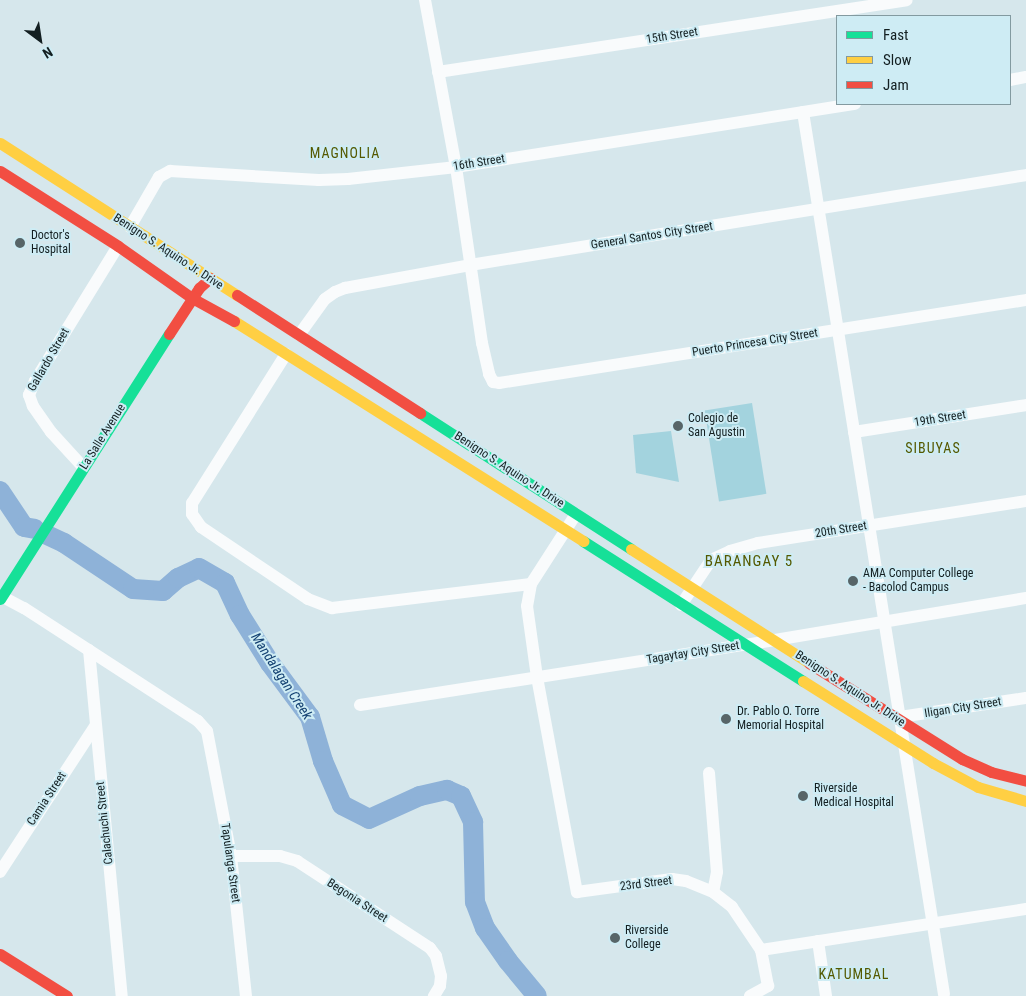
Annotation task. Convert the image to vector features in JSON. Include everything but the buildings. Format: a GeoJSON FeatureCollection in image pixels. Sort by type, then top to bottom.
{"type":"FeatureCollection","features":[{"type":"Feature","properties":{"kind":"main road","name":"Benigno S. Aquino Jr. Drive"},"geometry":{"type":"LineString","coordinates":[[0,143],[576,514],[962,759],[991,772],[1026,781]]}},
{"type":"Feature","properties":{"kind":"main road","name":"Benigno S. Aquino Jr. Drive"},"geometry":{"type":"LineString","coordinates":[[0,172],[118,246],[192,298],[225,315],[343,389],[680,605],[904,745],[978,787],[1026,801]]}},
{"type":"Feature","properties":{"kind":"main road","name":"La Salle Avenue"},"geometry":{"type":"LineString","coordinates":[[1,598],[192,298],[210,278]]}},
{"type":"Feature","properties":{"kind":"main road"},"geometry":{"type":"LineString","coordinates":[[343,389],[354,371]]}},
{"type":"Feature","properties":{"kind":"main road"},"geometry":{"type":"LineString","coordinates":[[475,474],[486,456]]}},
{"type":"Feature","properties":{"kind":"main road"},"geometry":{"type":"LineString","coordinates":[[0,954],[60,994]]}},
{"type":"Feature","properties":{"kind":"street"},"geometry":{"type":"LineString","coordinates":[[425,0],[456,167],[470,265]]}},
{"type":"Feature","properties":{"kind":"street","name":"15th Street"},"geometry":{"type":"LineString","coordinates":[[438,72],[907,0]]}},
{"type":"Feature","properties":{"kind":"street"},"geometry":{"type":"LineString","coordinates":[[1011,80],[1026,77]]}},
{"type":"Feature","properties":{"kind":"street","name":"16th Street"},"geometry":{"type":"LineString","coordinates":[[130,227],[159,177],[170,171],[319,180],[348,179],[456,167],[848,105]]}},
{"type":"Feature","properties":{"kind":"street"},"geometry":{"type":"LineString","coordinates":[[803,112],[944,994]]}},
{"type":"Feature","properties":{"kind":"street","name":"General Santos City Street"},"geometry":{"type":"LineString","coordinates":[[299,335],[325,299],[335,292],[470,265],[1026,175]]}},
{"type":"Feature","properties":{"kind":"street","name":"Gallardo Street"},"geometry":{"type":"LineString","coordinates":[[84,468],[51,432],[32,406],[29,395],[34,381],[118,246]]}},
{"type":"Feature","properties":{"kind":"street","name":"Puerto Princesa City Street"},"geometry":{"type":"LineString","coordinates":[[470,265],[489,374],[493,382],[499,384],[1026,300]]}},
{"type":"Feature","properties":{"kind":"street"},"geometry":{"type":"LineString","coordinates":[[286,354],[192,503],[192,514],[200,527],[308,599],[332,608],[531,584],[576,514]]}},
{"type":"Feature","properties":{"kind":"street","name":"19th Street"},"geometry":{"type":"LineString","coordinates":[[854,432],[1026,405]]}},
{"type":"Feature","properties":{"kind":"street","name":"20th Street"},"geometry":{"type":"LineString","coordinates":[[680,605],[711,560],[730,551],[758,543],[1026,501]]}},
{"type":"Feature","properties":{"kind":"street","name":"23rd Street"},"geometry":{"type":"LineString","coordinates":[[531,584],[527,606],[536,676],[577,892],[672,879],[686,881],[713,892],[732,907],[761,950]]}},
{"type":"Feature","properties":{"kind":"street"},"geometry":{"type":"LineString","coordinates":[[1,598],[24,608],[89,650]]}},
{"type":"Feature","properties":{"kind":"street","name":"Tagaytay City Street"},"geometry":{"type":"LineString","coordinates":[[360,705],[536,676],[745,645],[884,620],[1026,598]]}},
{"type":"Feature","properties":{"kind":"street","name":"Calachuchi Street"},"geometry":{"type":"LineString","coordinates":[[89,650],[122,996]]}},
{"type":"Feature","properties":{"kind":"street","name":"Tapulanga Street"},"geometry":{"type":"LineString","coordinates":[[89,650],[198,721],[207,731],[231,856],[246,996]]}},
{"type":"Feature","properties":{"kind":"street","name":"Iligan City Street"},"geometry":{"type":"LineString","coordinates":[[900,719],[1026,698]]}},
{"type":"Feature","properties":{"kind":"street","name":"Camia Street"},"geometry":{"type":"LineString","coordinates":[[0,872],[95,726]]}},
{"type":"Feature","properties":{"kind":"street"},"geometry":{"type":"LineString","coordinates":[[709,773],[717,872],[713,892]]}},
{"type":"Feature","properties":{"kind":"street","name":"Begonia Street"},"geometry":{"type":"LineString","coordinates":[[231,856],[280,856],[297,862],[430,948],[436,956],[442,976],[440,986],[434,996]]}},
{"type":"Feature","properties":{"kind":"street"},"geometry":{"type":"LineString","coordinates":[[750,996],[768,986],[761,950],[1026,908]]}},
{"type":"Feature","properties":{"kind":"street"},"geometry":{"type":"LineString","coordinates":[[818,941],[826,996]]}},
{"type":"Feature","properties":{"kind":"shaded area"},"geometry":{"type":"Polygon","coordinates":[[[752,403],[766,494],[719,501],[705,411],[752,403]]]}},
{"type":"Feature","properties":{"kind":"shaded area"},"geometry":{"type":"Polygon","coordinates":[[[671,431],[679,482],[636,473],[633,435],[671,431]]]}},
{"type":"Feature","properties":{"kind":"waterway","name":"Mandalagan Creek"},"geometry":{"type":"LineString","coordinates":[[0,491],[24,527],[35,529]]}},
{"type":"Feature","properties":{"kind":"waterway","name":"Mandalagan Creek"},"geometry":{"type":"LineString","coordinates":[[47,535],[64,543],[133,589],[163,591],[178,578],[199,568],[225,583],[240,615],[270,663],[310,717],[323,761],[342,805],[369,819],[420,796],[447,790],[461,796],[473,822],[475,902],[485,928],[508,961],[537,996]]}},
{"type":"Feature","properties":{"kind":"traffic: fast"},"geometry":{"type":"LineString","coordinates":[[0,599],[169,334]]}},
{"type":"Feature","properties":{"kind":"traffic: fast"},"geometry":{"type":"LineString","coordinates":[[420,413],[631,549]]}},
{"type":"Feature","properties":{"kind":"traffic: fast"},"geometry":{"type":"LineString","coordinates":[[583,541],[803,681]]}},
{"type":"Feature","properties":{"kind":"traffic: slow"},"geometry":{"type":"LineString","coordinates":[[0,143],[237,295]]}},
{"type":"Feature","properties":{"kind":"traffic: slow"},"geometry":{"type":"LineString","coordinates":[[234,321],[583,541]]}},
{"type":"Feature","properties":{"kind":"traffic: slow"},"geometry":{"type":"LineString","coordinates":[[631,549],[809,663]]}},
{"type":"Feature","properties":{"kind":"traffic: slow"},"geometry":{"type":"LineString","coordinates":[[803,681],[933,763],[978,787],[1026,801]]}},
{"type":"Feature","properties":{"kind":"traffic: jam"},"geometry":{"type":"LineString","coordinates":[[0,171],[118,246],[192,298],[234,321]]}},
{"type":"Feature","properties":{"kind":"traffic: jam"},"geometry":{"type":"LineString","coordinates":[[169,334],[199,288],[210,278]]}},
{"type":"Feature","properties":{"kind":"traffic: jam"},"geometry":{"type":"LineString","coordinates":[[237,295],[420,413]]}},
{"type":"Feature","properties":{"kind":"traffic: jam"},"geometry":{"type":"LineString","coordinates":[[809,663],[962,759],[991,772],[1026,781]]}},
{"type":"Feature","properties":{"kind":"traffic: jam"},"geometry":{"type":"LineString","coordinates":[[0,954],[67,996]]}},
{"type":"Feature","properties":{"kind":"place","name":"Doctor's Hospital"},"geometry":{"type":"Point","coordinates":[20,243]}},
{"type":"Feature","properties":{"kind":"place","name":"Colegio de San Agustin"},"geometry":{"type":"Point","coordinates":[678,426]}},
{"type":"Feature","properties":{"kind":"place","name":"AMA Computer College - Bacolod Campus"},"geometry":{"type":"Point","coordinates":[853,581]}},
{"type":"Feature","properties":{"kind":"place","name":"Dr. Pablo O. Torre Memorial Hospital"},"geometry":{"type":"Point","coordinates":[726,719]}},
{"type":"Feature","properties":{"kind":"place","name":"Riverside Medical Hospital"},"geometry":{"type":"Point","coordinates":[803,796]}},
{"type":"Feature","properties":{"kind":"place","name":"Riverside College"},"geometry":{"type":"Point","coordinates":[615,938]}},
{"type":"Feature","properties":{"kind":"district","name":"MAGNOLIA"},"geometry":{"type":"Point","coordinates":[345,153]}},
{"type":"Feature","properties":{"kind":"district","name":"SIBUYAS"},"geometry":{"type":"Point","coordinates":[933,448]}},
{"type":"Feature","properties":{"kind":"district","name":"BARANGAY 5"},"geometry":{"type":"Point","coordinates":[749,562]}},
{"type":"Feature","properties":{"kind":"district","name":"KATUMBAL"},"geometry":{"type":"Point","coordinates":[854,974]}}]}
